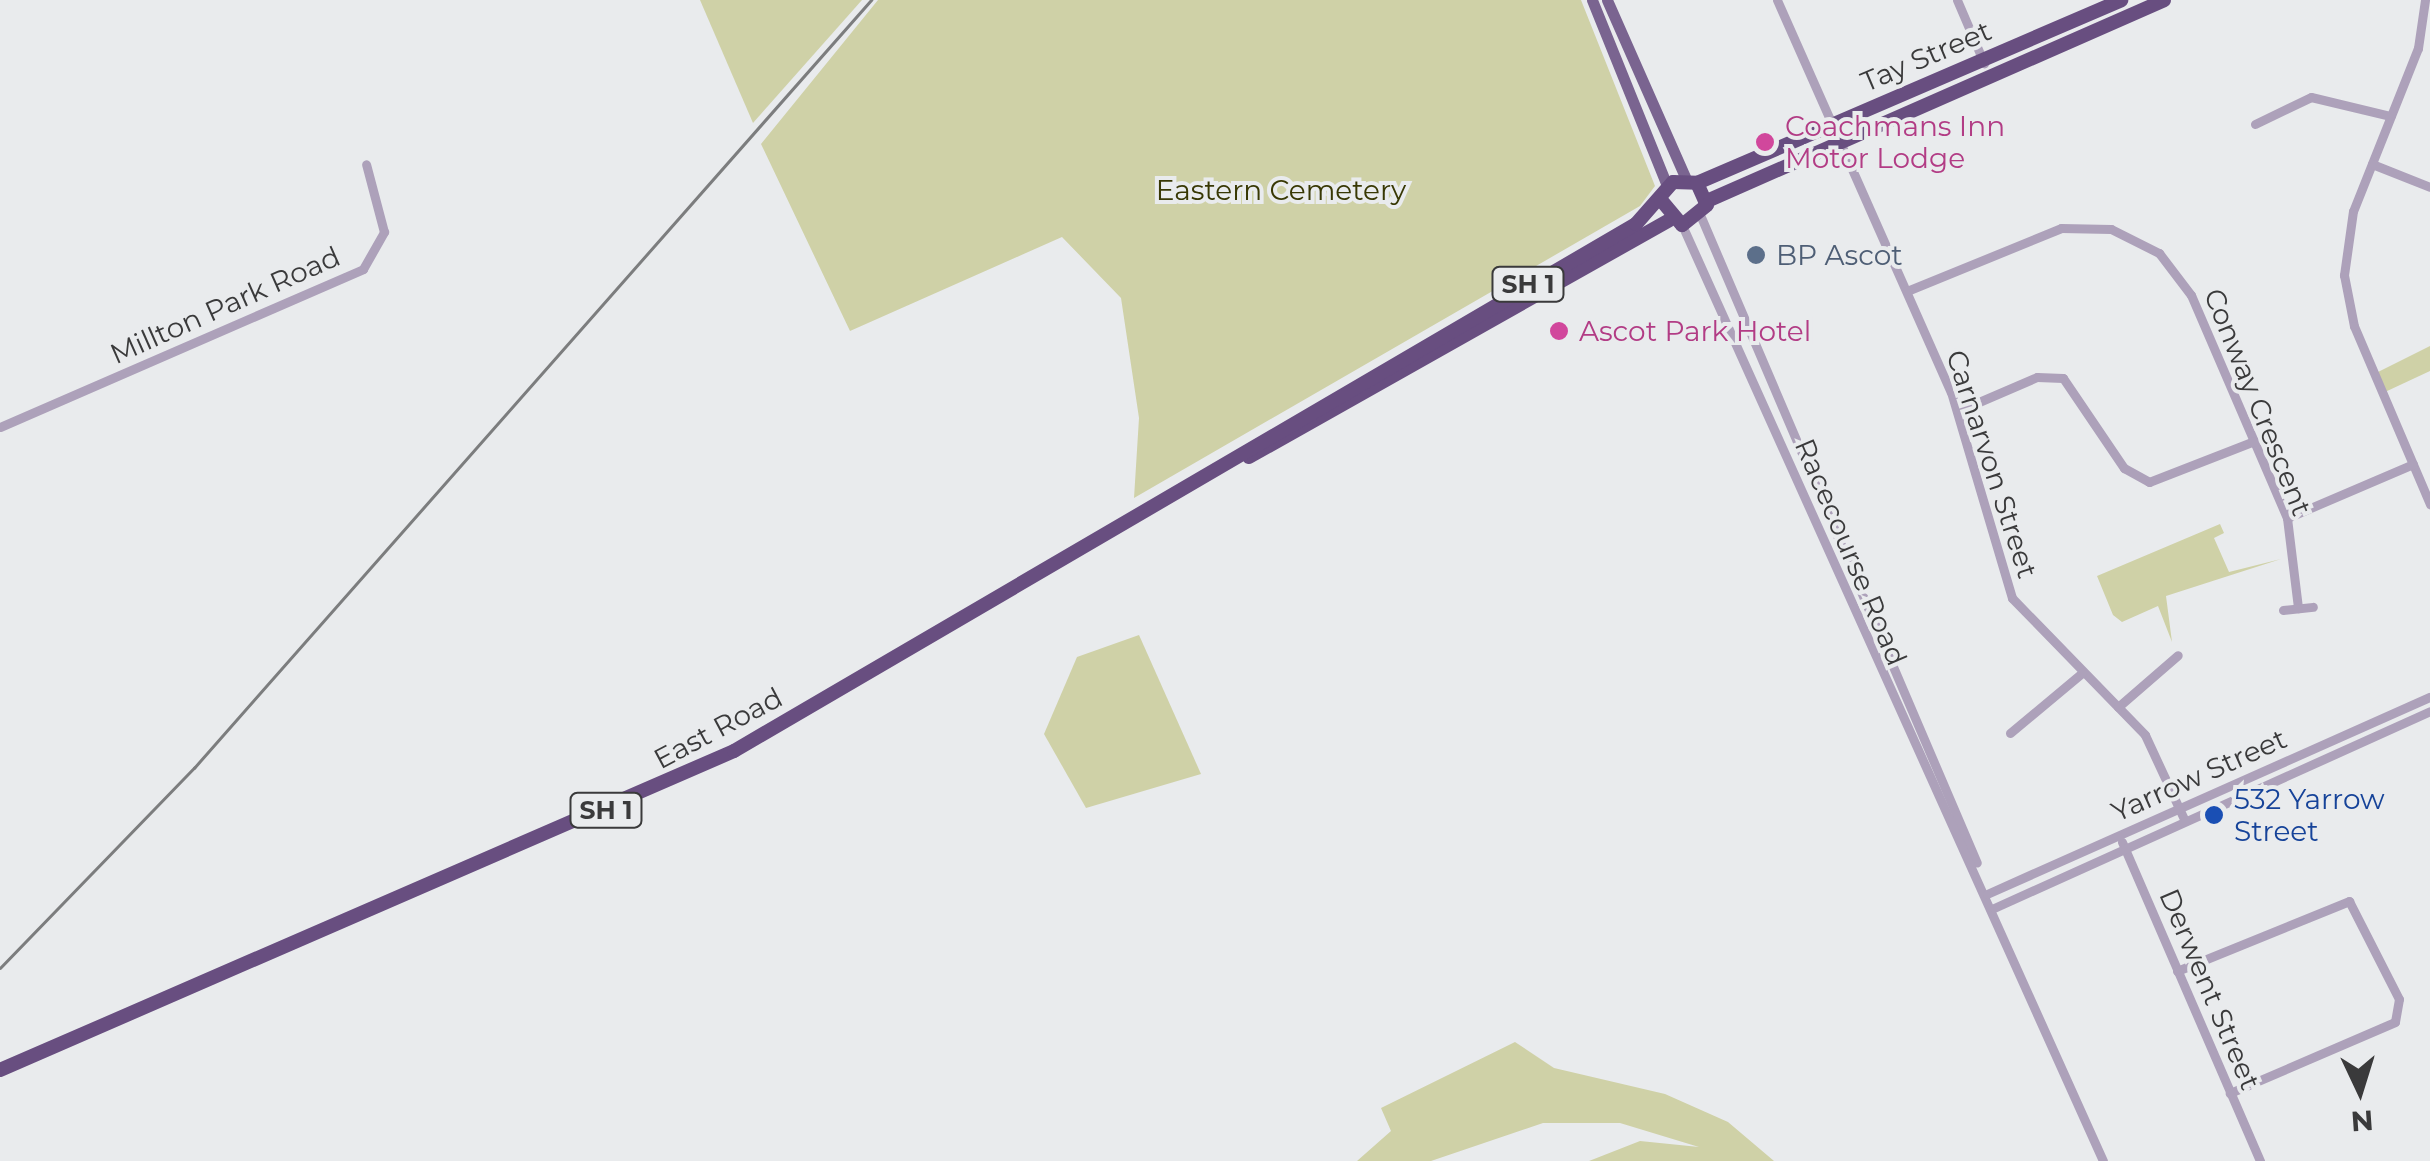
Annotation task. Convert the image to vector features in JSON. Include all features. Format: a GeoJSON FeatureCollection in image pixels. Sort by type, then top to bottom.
{"type":"FeatureCollection","features":[{"type":"Feature","properties":{"kind":"highway","name":"Tay Street"},"geometry":{"type":"LineString","coordinates":[[1707,200],[1982,60],[2121,0]]}},
{"type":"Feature","properties":{"kind":"highway","name":"Tay Street"},"geometry":{"type":"LineString","coordinates":[[1692,181],[1989,75],[2137,5],[2164,0]]}},
{"type":"Feature","properties":{"kind":"highway","name":"SH 1"},"geometry":{"type":"LineString","coordinates":[[1664,193],[1692,181]]}},
{"type":"Feature","properties":{"kind":"highway"},"geometry":{"type":"LineString","coordinates":[[1692,181],[1707,200],[1702,218]]}},
{"type":"Feature","properties":{"kind":"highway"},"geometry":{"type":"LineString","coordinates":[[1664,193],[1675,223]]}},
{"type":"Feature","properties":{"kind":"highway","name":"East Road"},"geometry":{"type":"LineString","coordinates":[[0,1070],[707,765],[1636,224],[1664,193]]}},
{"type":"Feature","properties":{"kind":"highway","name":"SH 1"},"geometry":{"type":"LineString","coordinates":[[1675,223],[1702,218]]}},
{"type":"Feature","properties":{"kind":"highway","name":"East Road"},"geometry":{"type":"LineString","coordinates":[[1212,472],[1675,223]]}},
{"type":"Feature","properties":{"kind":"main road"},"geometry":{"type":"LineString","coordinates":[[1592,0],[1664,193]]}},
{"type":"Feature","properties":{"kind":"main road"},"geometry":{"type":"LineString","coordinates":[[1608,0],[1692,181]]}},
{"type":"Feature","properties":{"kind":"street","name":"Carnarvon Street"},"geometry":{"type":"LineString","coordinates":[[1777,0],[1958,411],[2012,598],[2148,740],[2185,821]]}},
{"type":"Feature","properties":{"kind":"street"},"geometry":{"type":"LineString","coordinates":[[1957,0],[1989,75]]}},
{"type":"Feature","properties":{"kind":"street"},"geometry":{"type":"LineString","coordinates":[[2425,0],[2390,116],[2349,226],[2346,288],[2430,504]]}},
{"type":"Feature","properties":{"kind":"street"},"geometry":{"type":"LineString","coordinates":[[2255,124],[2311,98],[2390,116]]}},
{"type":"Feature","properties":{"kind":"street","name":"Millton Park Road"},"geometry":{"type":"LineString","coordinates":[[0,427],[363,269],[384,232],[366,164]]}},
{"type":"Feature","properties":{"kind":"street"},"geometry":{"type":"LineString","coordinates":[[2372,164],[2430,187]]}},
{"type":"Feature","properties":{"kind":"street","name":"Racecourse Road"},"geometry":{"type":"LineString","coordinates":[[1702,218],[1987,894]]}},
{"type":"Feature","properties":{"kind":"street","name":"Racecourse Road"},"geometry":{"type":"LineString","coordinates":[[1675,223],[1886,690],[1994,908],[2103,1161]]}},
{"type":"Feature","properties":{"kind":"street","name":"Conway Crescent"},"geometry":{"type":"LineString","coordinates":[[1908,291],[2061,228],[2133,238],[2187,287],[2287,518],[2298,608]]}},
{"type":"Feature","properties":{"kind":"street"},"geometry":{"type":"LineString","coordinates":[[1958,411],[2037,377],[2064,378],[2128,474],[2149,482],[2254,441]]}},
{"type":"Feature","properties":{"kind":"street"},"geometry":{"type":"LineString","coordinates":[[2287,518],[2413,464]]}},
{"type":"Feature","properties":{"kind":"street"},"geometry":{"type":"LineString","coordinates":[[2283,610],[2313,606]]}},
{"type":"Feature","properties":{"kind":"street"},"geometry":{"type":"LineString","coordinates":[[2118,708],[2178,655]]}},
{"type":"Feature","properties":{"kind":"street"},"geometry":{"type":"LineString","coordinates":[[2010,733],[2082,673]]}},
{"type":"Feature","properties":{"kind":"street"},"geometry":{"type":"LineString","coordinates":[[1886,690],[1901,684]]}},
{"type":"Feature","properties":{"kind":"street"},"geometry":{"type":"LineString","coordinates":[[2426,699],[2429,715]]}},
{"type":"Feature","properties":{"kind":"street","name":"Yarrow Street"},"geometry":{"type":"LineString","coordinates":[[1987,894],[2426,699]]}},
{"type":"Feature","properties":{"kind":"street","name":"Yarrow Street"},"geometry":{"type":"LineString","coordinates":[[1994,908],[2429,715]]}},
{"type":"Feature","properties":{"kind":"street","name":"Derwent Street"},"geometry":{"type":"LineString","coordinates":[[2119,836],[2260,1161]]}},
{"type":"Feature","properties":{"kind":"street"},"geometry":{"type":"LineString","coordinates":[[2177,970],[2348,900],[2400,999],[2395,1022],[2230,1093]]}},
{"type":"Feature","properties":{"kind":"green space"},"geometry":{"type":"Polygon","coordinates":[[[700,0],[862,0],[753,123],[700,0]]]}},
{"type":"Feature","properties":{"kind":"green space","name":"Eastern Cemetery"},"geometry":{"type":"Polygon","coordinates":[[[878,0],[1581,0],[1655,186],[1640,206],[1134,498],[1139,418],[1121,298],[1062,237],[850,331],[761,144],[878,0]]]}},
{"type":"Feature","properties":{"kind":"green space"},"geometry":{"type":"Polygon","coordinates":[[[2430,346],[2430,371],[2385,392],[2376,373],[2430,346]]]}},
{"type":"Feature","properties":{"kind":"green space"},"geometry":{"type":"Polygon","coordinates":[[[2220,524],[2224,533],[2214,538],[2229,572],[2281,559],[2166,596],[2172,642],[2158,606],[2122,622],[2113,615],[2097,576],[2220,524]]]}},
{"type":"Feature","properties":{"kind":"green space"},"geometry":{"type":"Polygon","coordinates":[[[1139,635],[1201,774],[1086,808],[1044,734],[1077,657],[1139,635]]]}},
{"type":"Feature","properties":{"kind":"green space"},"geometry":{"type":"Polygon","coordinates":[[[1515,1042],[1554,1068],[1665,1094],[1728,1122],[1774,1161],[1589,1161],[1640,1141],[1699,1147],[1620,1123],[1543,1123],[1431,1161],[1357,1161],[1391,1131],[1381,1108],[1515,1042]]]}},
{"type":"Feature","properties":{"kind":"railway"},"geometry":{"type":"LineString","coordinates":[[0,968],[194,768],[871,0]]}},
{"type":"Feature","properties":{"kind":"place","name":"Coachmans Inn Motor Lodge"},"geometry":{"type":"Point","coordinates":[1765,142]}},
{"type":"Feature","properties":{"kind":"place","name":"BP Ascot"},"geometry":{"type":"Point","coordinates":[1756,255]}},
{"type":"Feature","properties":{"kind":"place","name":"Ascot Park Hotel"},"geometry":{"type":"Point","coordinates":[1559,331]}},
{"type":"Feature","properties":{"kind":"place","name":"532 Yarrow Street"},"geometry":{"type":"Point","coordinates":[2214,815]}}]}
